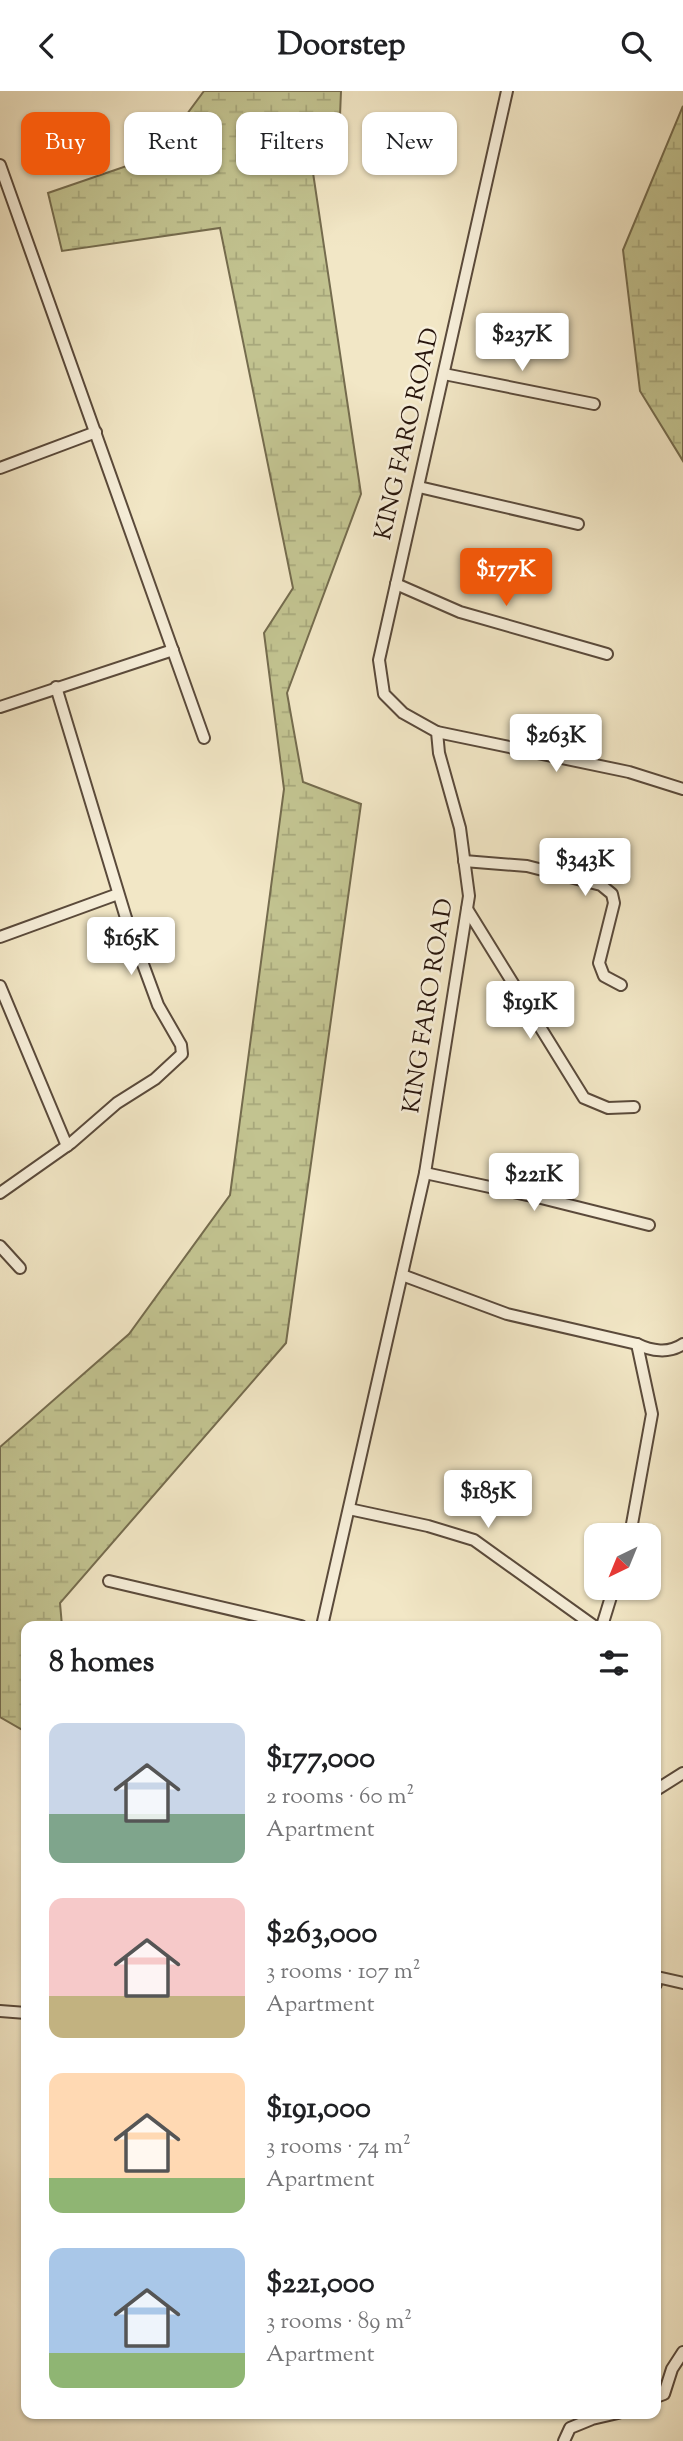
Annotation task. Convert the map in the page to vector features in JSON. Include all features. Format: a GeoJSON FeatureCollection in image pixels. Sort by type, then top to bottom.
{"type":"FeatureCollection","features":[{"type":"Feature","properties":{"kind":"street","name":"KING FARO ROAD"},"geometry":{"type":"LineString","coordinates":[[323,1621],[425,1174],[469,896],[460,828],[439,753],[437,732],[403,713],[384,694],[379,660],[507,91]]}},
{"type":"Feature","properties":{"kind":"street"},"geometry":{"type":"LineString","coordinates":[[0,165],[204,738]]}},
{"type":"Feature","properties":{"kind":"street"},"geometry":{"type":"LineString","coordinates":[[444,374],[594,404]]}},
{"type":"Feature","properties":{"kind":"street"},"geometry":{"type":"LineString","coordinates":[[0,468],[96,432]]}},
{"type":"Feature","properties":{"kind":"street"},"geometry":{"type":"LineString","coordinates":[[419,487],[578,524]]}},
{"type":"Feature","properties":{"kind":"street"},"geometry":{"type":"LineString","coordinates":[[396,584],[460,612],[607,654]]}},
{"type":"Feature","properties":{"kind":"street"},"geometry":{"type":"LineString","coordinates":[[0,706],[173,650]]}},
{"type":"Feature","properties":{"kind":"street"},"geometry":{"type":"LineString","coordinates":[[0,1193],[66,1146],[117,1103],[155,1079],[182,1054],[181,1045],[158,1005],[118,894],[56,687]]}},
{"type":"Feature","properties":{"kind":"street"},"geometry":{"type":"LineString","coordinates":[[437,732],[629,772],[683,789]]}},
{"type":"Feature","properties":{"kind":"street"},"geometry":{"type":"LineString","coordinates":[[464,861],[527,866],[601,885],[612,894],[614,903],[599,963],[604,976],[621,985]]}},
{"type":"Feature","properties":{"kind":"street"},"geometry":{"type":"LineString","coordinates":[[0,937],[118,894]]}},
{"type":"Feature","properties":{"kind":"street"},"geometry":{"type":"LineString","coordinates":[[467,909],[584,1098],[608,1108],[634,1107]]}},
{"type":"Feature","properties":{"kind":"street"},"geometry":{"type":"LineString","coordinates":[[0,986],[66,1146]]}},
{"type":"Feature","properties":{"kind":"street"},"geometry":{"type":"LineString","coordinates":[[425,1174],[541,1198],[649,1225]]}},
{"type":"Feature","properties":{"kind":"street"},"geometry":{"type":"LineString","coordinates":[[0,1246],[20,1268]]}},
{"type":"Feature","properties":{"kind":"street"},"geometry":{"type":"LineString","coordinates":[[402,1275],[507,1314],[637,1344],[652,1351],[677,1349],[683,1344]]}},
{"type":"Feature","properties":{"kind":"street"},"geometry":{"type":"LineString","coordinates":[[632,1523],[652,1414],[637,1344]]}},
{"type":"Feature","properties":{"kind":"street"},"geometry":{"type":"LineString","coordinates":[[349,1509],[428,1526],[474,1540],[587,1621]]}},
{"type":"Feature","properties":{"kind":"street"},"geometry":{"type":"LineString","coordinates":[[110,1581],[279,1621]]}},
{"type":"Feature","properties":{"kind":"street"},"geometry":{"type":"LineString","coordinates":[[604,1621],[610,1600]]}},
{"type":"Feature","properties":{"kind":"street"},"geometry":{"type":"LineString","coordinates":[[661,1787],[683,1773]]}},
{"type":"Feature","properties":{"kind":"street"},"geometry":{"type":"LineString","coordinates":[[661,1979],[683,1983]]}},
{"type":"Feature","properties":{"kind":"street"},"geometry":{"type":"LineString","coordinates":[[0,2011],[21,2013]]}},
{"type":"Feature","properties":{"kind":"street"},"geometry":{"type":"LineString","coordinates":[[661,2395],[664,2394],[672,2369],[683,2352]]}},
{"type":"Feature","properties":{"kind":"street"},"geometry":{"type":"LineString","coordinates":[[564,2441],[570,2428],[599,2419]]}},
{"type":"Feature","properties":{"kind":"green space"},"geometry":{"type":"Polygon","coordinates":[[[204,91],[341,91],[340,112],[236,112],[236,175],[313,175],[361,494],[287,693],[303,782],[361,804],[286,1343],[60,1603],[62,1621],[21,1621],[21,1729],[0,1717],[0,1447],[129,1334],[230,1195],[284,789],[264,633],[293,588],[220,228],[62,251],[48,193],[101,175],[110,175],[110,172],[124,167],[124,175],[222,175],[222,112],[188,112],[204,91]]]}},
{"type":"Feature","properties":{"kind":"green space"},"geometry":{"type":"Polygon","coordinates":[[[683,106],[683,461],[640,391],[623,250],[683,106]]]}}]}
